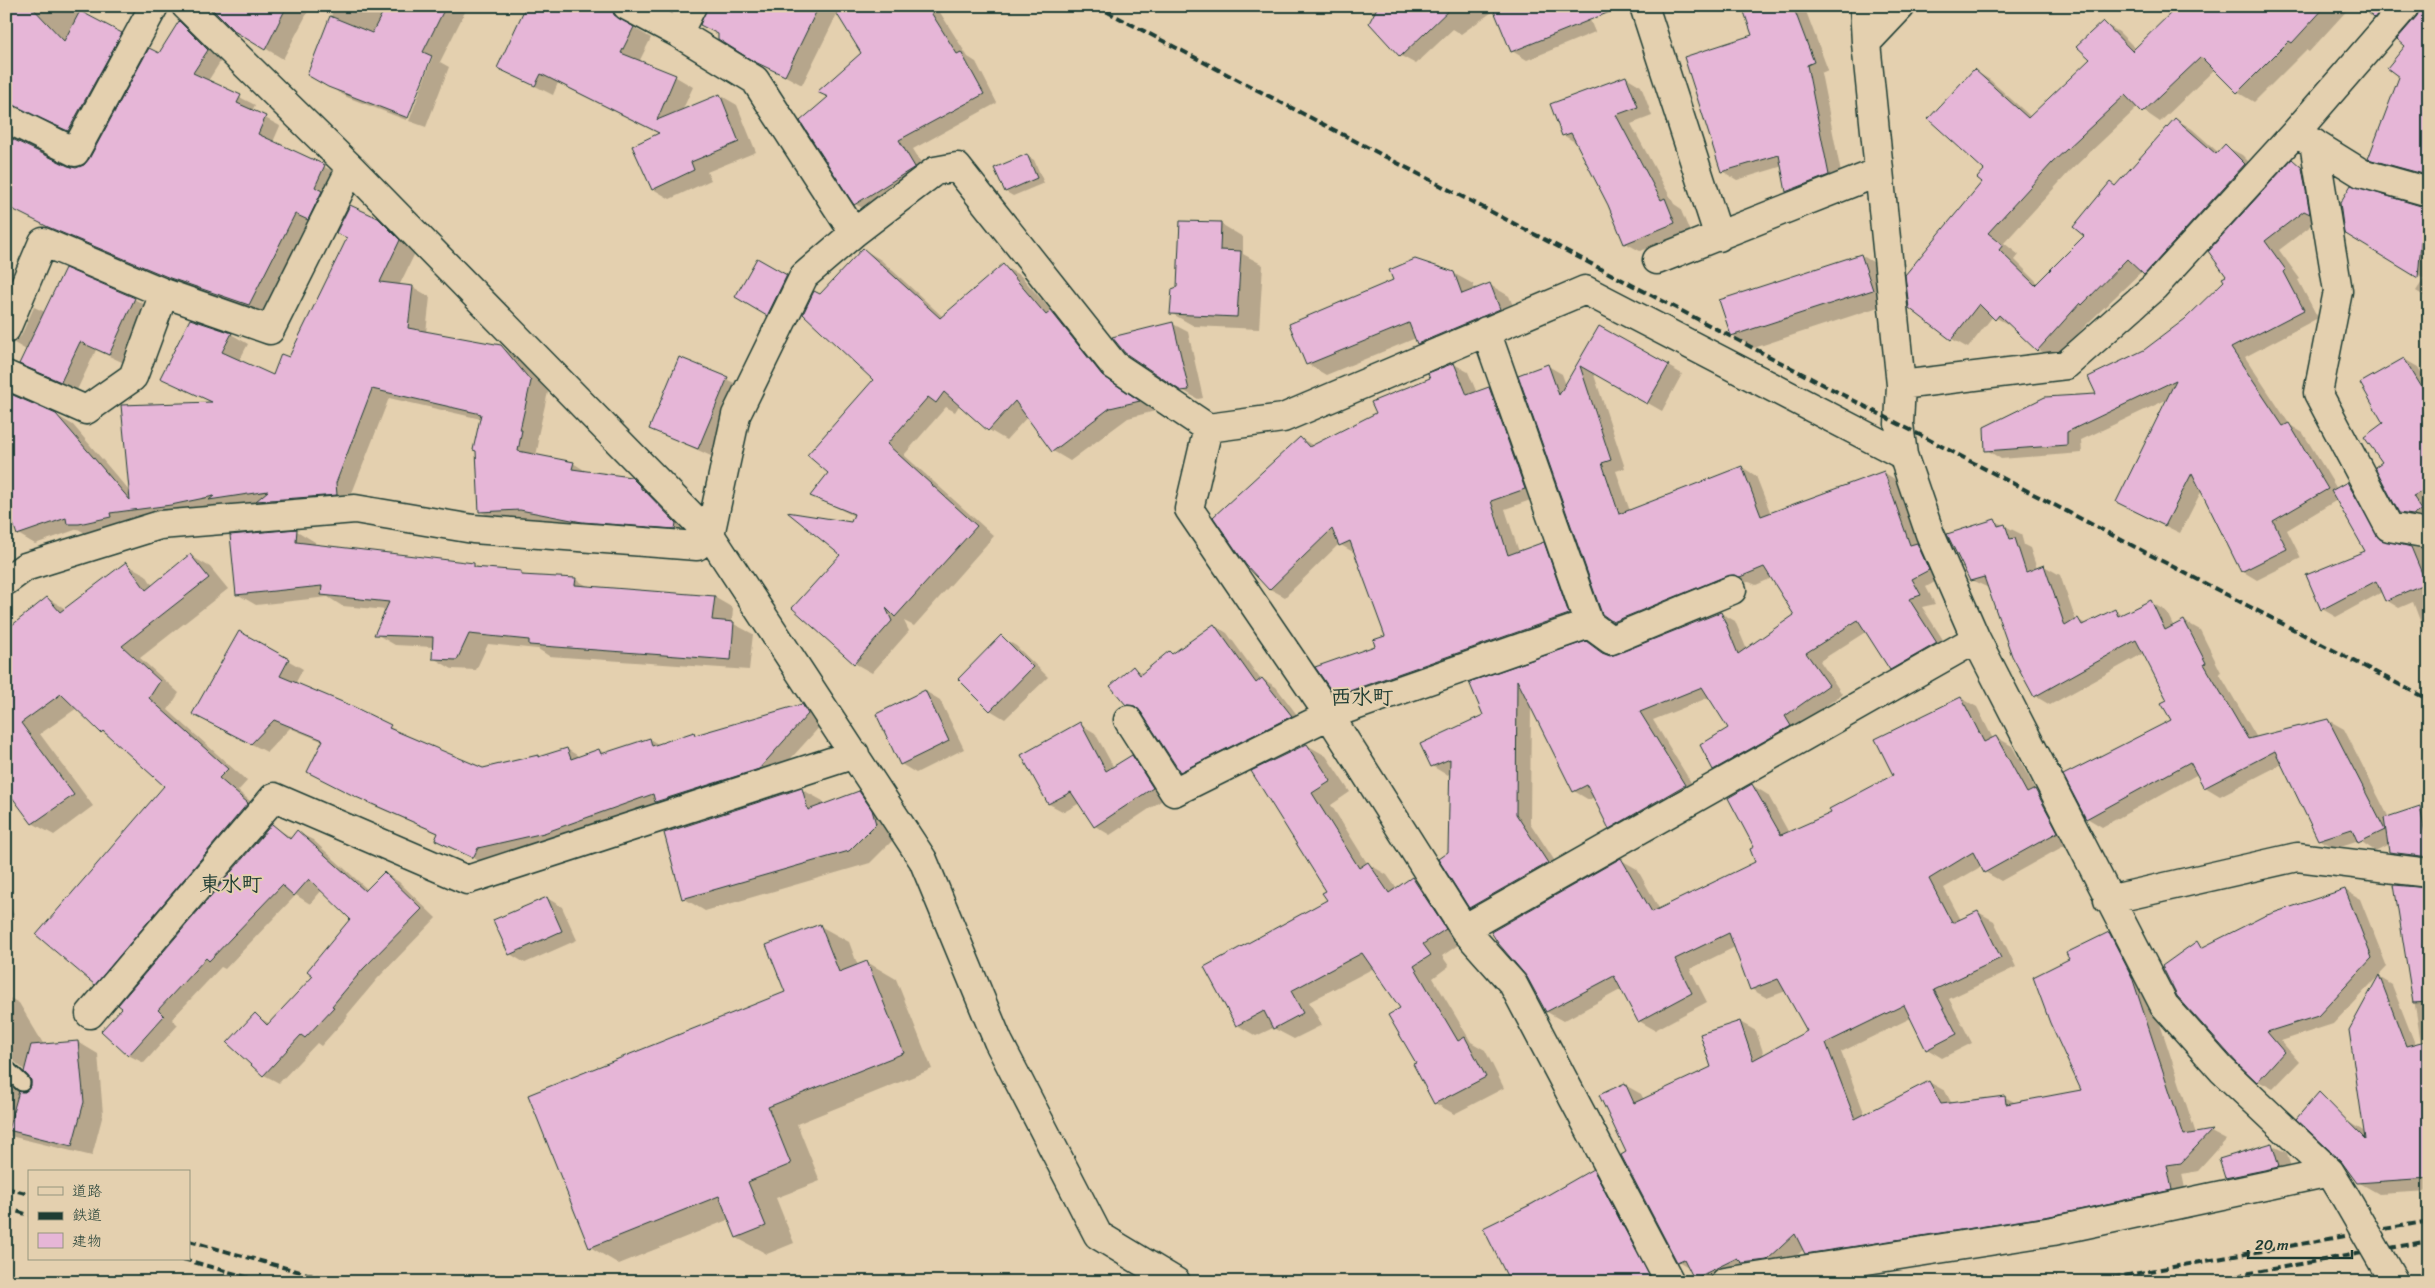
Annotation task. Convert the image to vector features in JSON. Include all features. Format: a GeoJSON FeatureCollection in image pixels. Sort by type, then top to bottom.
{"type":"FeatureCollection","features":[{"type":"Feature","properties":{"kind":"street"},"geometry":{"type":"LineString","coordinates":[[6,118],[75,152],[154,6]]}},
{"type":"Feature","properties":{"kind":"street"},"geometry":{"type":"LineString","coordinates":[[186,6],[350,168],[710,535],[923,860],[998,1041],[1098,1235],[1176,1282]]}},
{"type":"Feature","properties":{"kind":"street"},"geometry":{"type":"LineString","coordinates":[[627,6],[678,33],[756,80],[854,233]]}},
{"type":"Feature","properties":{"kind":"street"},"geometry":{"type":"LineString","coordinates":[[678,33],[692,6]]}},
{"type":"Feature","properties":{"kind":"street"},"geometry":{"type":"LineString","coordinates":[[1644,6],[1719,237]]}},
{"type":"Feature","properties":{"kind":"street"},"geometry":{"type":"LineString","coordinates":[[1864,6],[1866,43],[1901,385],[1899,424],[1903,455],[1930,534],[1976,639],[2108,900],[2164,1005],[2222,1070],[2330,1172],[2394,1282]]}},
{"type":"Feature","properties":{"kind":"street"},"geometry":{"type":"LineString","coordinates":[[1866,43],[1901,6]]}},
{"type":"Feature","properties":{"kind":"street"},"geometry":{"type":"LineString","coordinates":[[1901,385],[2066,365],[2154,287],[2304,138],[2405,6]]}},
{"type":"Feature","properties":{"kind":"street"},"geometry":{"type":"LineString","coordinates":[[2304,138],[2361,172],[2429,192]]}},
{"type":"Feature","properties":{"kind":"street"},"geometry":{"type":"LineString","coordinates":[[2304,138],[2338,291],[2318,393],[2390,527],[2429,534]]}},
{"type":"Feature","properties":{"kind":"street"},"geometry":{"type":"LineString","coordinates":[[6,581],[25,567],[160,525],[354,509],[473,529],[697,546],[710,535],[736,415],[804,276],[854,233],[935,171],[957,167],[1114,364],[1208,428],[1283,418],[1585,290],[1903,455]]}},
{"type":"Feature","properties":{"kind":"street"},"geometry":{"type":"LineString","coordinates":[[6,329],[43,242],[164,293],[270,330],[350,168]]}},
{"type":"Feature","properties":{"kind":"street"},"geometry":{"type":"LineString","coordinates":[[1657,260],[1879,172]]}},
{"type":"Feature","properties":{"kind":"street"},"geometry":{"type":"LineString","coordinates":[[6,374],[86,410],[133,376],[164,293]]}},
{"type":"Feature","properties":{"kind":"street"},"geometry":{"type":"LineString","coordinates":[[1486,332],[1589,624],[1611,640],[1732,590]]}},
{"type":"Feature","properties":{"kind":"street"},"geometry":{"type":"LineString","coordinates":[[1208,428],[1190,509],[1329,715],[1464,929],[1513,984],[1670,1282]]}},
{"type":"Feature","properties":{"kind":"street"},"geometry":{"type":"LineString","coordinates":[[1128,720],[1174,792],[1329,715],[1589,624]]}},
{"type":"Feature","properties":{"kind":"street"},"geometry":{"type":"LineString","coordinates":[[1464,929],[1976,639]]}},
{"type":"Feature","properties":{"kind":"street"},"geometry":{"type":"LineString","coordinates":[[90,1014],[274,797],[466,880],[854,754]]}},
{"type":"Feature","properties":{"kind":"street"},"geometry":{"type":"LineString","coordinates":[[2108,900],[2297,857],[2429,873]]}},
{"type":"Feature","properties":{"kind":"street"},"geometry":{"type":"LineString","coordinates":[[1725,1282],[2053,1232],[2330,1172]]}},
{"type":"Feature","properties":{"kind":"lane"},"geometry":{"type":"LineString","coordinates":[[6,1068],[22,1083]]}},
{"type":"Feature","properties":{"kind":"building"},"geometry":{"type":"Polygon","coordinates":[[[6,6],[31,6],[64,41],[80,11],[122,33],[68,131],[6,103],[6,6]]]}},
{"type":"Feature","properties":{"kind":"building"},"geometry":{"type":"Polygon","coordinates":[[[209,6],[287,6],[265,50],[234,31],[209,6]]]}},
{"type":"Feature","properties":{"kind":"building"},"geometry":{"type":"Polygon","coordinates":[[[386,6],[446,6],[423,52],[432,56],[408,118],[328,87],[307,75],[330,16],[372,33],[386,6]]]}},
{"type":"Feature","properties":{"kind":"building"},"geometry":{"type":"Polygon","coordinates":[[[526,6],[611,6],[614,15],[634,27],[621,53],[676,75],[657,120],[720,94],[739,142],[691,162],[694,170],[652,190],[632,146],[659,133],[541,74],[535,86],[497,68],[526,6]]]}},
{"type":"Feature","properties":{"kind":"building"},"geometry":{"type":"Polygon","coordinates":[[[707,6],[819,6],[785,76],[753,61],[718,39],[718,34],[700,25],[707,6]]]}},
{"type":"Feature","properties":{"kind":"building"},"geometry":{"type":"Polygon","coordinates":[[[832,6],[927,6],[957,54],[961,52],[984,94],[899,140],[915,167],[854,205],[800,121],[828,97],[817,92],[861,53],[832,6]]]}},
{"type":"Feature","properties":{"kind":"building"},"geometry":{"type":"Polygon","coordinates":[[[1378,6],[1453,6],[1400,57],[1369,23],[1378,6]]]}},
{"type":"Feature","properties":{"kind":"building"},"geometry":{"type":"Polygon","coordinates":[[[1492,6],[1621,6],[1622,7],[1511,52],[1492,6]]]}},
{"type":"Feature","properties":{"kind":"building"},"geometry":{"type":"Polygon","coordinates":[[[1742,6],[1793,6],[1814,62],[1807,65],[1829,175],[1786,192],[1779,155],[1721,172],[1684,57],[1752,35],[1742,6]]]}},
{"type":"Feature","properties":{"kind":"building"},"geometry":{"type":"Polygon","coordinates":[[[2178,6],[2326,6],[2292,43],[2289,41],[2237,93],[2201,57],[2142,113],[2125,95],[2052,163],[1988,233],[2003,245],[1999,250],[2035,285],[2084,236],[2073,227],[2110,182],[2115,186],[2175,118],[2216,154],[2225,144],[2245,164],[2144,275],[2127,259],[2082,305],[2080,303],[2037,351],[1999,315],[1995,320],[1979,304],[1951,340],[1909,308],[1905,275],[1982,182],[1977,178],[1984,170],[1928,119],[1974,69],[2028,118],[2090,59],[2076,46],[2103,21],[2132,51],[2178,6]]]}},
{"type":"Feature","properties":{"kind":"building"},"geometry":{"type":"Polygon","coordinates":[[[2361,6],[2384,6],[2374,18],[2361,6]]]}},
{"type":"Feature","properties":{"kind":"building"},"geometry":{"type":"Polygon","coordinates":[[[2420,6],[2429,6],[2429,148],[2427,175],[2368,159],[2399,77],[2387,68],[2405,46],[2397,39],[2417,16],[2420,6]]]}},
{"type":"Feature","properties":{"kind":"building"},"geometry":{"type":"Polygon","coordinates":[[[179,21],[208,50],[193,73],[241,95],[237,103],[266,116],[258,134],[325,165],[315,187],[322,191],[308,220],[295,214],[249,305],[170,278],[48,227],[6,206],[6,136],[68,166],[76,168],[84,165],[149,48],[159,53],[179,21]]]}},
{"type":"Feature","properties":{"kind":"building"},"geometry":{"type":"Polygon","coordinates":[[[1626,76],[1638,107],[1616,115],[1661,200],[1665,198],[1675,223],[1624,244],[1608,205],[1571,133],[1562,136],[1550,104],[1626,76]]]}},
{"type":"Feature","properties":{"kind":"building"},"geometry":{"type":"Polygon","coordinates":[[[1027,154],[1037,178],[1005,192],[994,168],[1027,154]]]}},
{"type":"Feature","properties":{"kind":"building"},"geometry":{"type":"Polygon","coordinates":[[[2292,159],[2302,168],[2310,214],[2304,211],[2265,241],[2286,270],[2284,272],[2304,310],[2231,348],[2283,426],[2289,423],[2328,489],[2273,521],[2287,549],[2241,572],[2192,473],[2165,526],[2116,502],[2176,380],[2067,432],[2067,445],[1985,451],[1984,427],[2045,397],[2096,394],[2088,377],[2144,350],[2185,319],[2224,281],[2222,278],[2226,276],[2208,251],[2292,159]]]}},
{"type":"Feature","properties":{"kind":"building"},"geometry":{"type":"Polygon","coordinates":[[[2351,185],[2424,207],[2418,278],[2344,233],[2340,203],[2351,185]]]}},
{"type":"Feature","properties":{"kind":"building"},"geometry":{"type":"Polygon","coordinates":[[[350,205],[378,218],[400,240],[380,282],[413,286],[408,328],[501,345],[531,381],[520,430],[522,430],[518,451],[574,462],[572,469],[631,477],[676,523],[675,529],[582,522],[520,510],[479,512],[476,451],[473,450],[481,414],[372,389],[336,483],[337,495],[256,501],[268,491],[209,500],[214,496],[171,505],[110,513],[111,517],[79,524],[67,524],[66,518],[17,535],[6,503],[6,392],[56,414],[130,500],[121,405],[212,402],[160,378],[190,319],[232,333],[222,352],[273,375],[281,354],[289,357],[347,238],[336,233],[350,205]]]}},
{"type":"Feature","properties":{"kind":"building"},"geometry":{"type":"Polygon","coordinates":[[[1180,221],[1221,222],[1220,250],[1241,251],[1237,317],[1170,314],[1172,289],[1177,287],[1180,221]]]}},
{"type":"Feature","properties":{"kind":"building"},"geometry":{"type":"Polygon","coordinates":[[[863,248],[940,318],[1003,264],[1046,315],[1051,311],[1102,375],[1140,401],[1110,408],[1052,452],[1015,401],[988,431],[944,392],[936,403],[928,397],[887,444],[977,526],[895,617],[886,608],[892,621],[854,664],[792,608],[840,555],[787,512],[851,522],[854,514],[810,496],[828,473],[807,455],[873,380],[803,314],[814,291],[820,294],[863,248]]]}},
{"type":"Feature","properties":{"kind":"building"},"geometry":{"type":"Polygon","coordinates":[[[1861,254],[1873,290],[1731,336],[1719,300],[1861,254]]]}},
{"type":"Feature","properties":{"kind":"building"},"geometry":{"type":"Polygon","coordinates":[[[757,258],[787,275],[767,316],[735,297],[757,258]]]}},
{"type":"Feature","properties":{"kind":"building"},"geometry":{"type":"Polygon","coordinates":[[[1415,259],[1454,272],[1462,294],[1490,283],[1500,309],[1417,344],[1409,323],[1306,365],[1289,324],[1393,280],[1389,270],[1415,259]]]}},
{"type":"Feature","properties":{"kind":"building"},"geometry":{"type":"Polygon","coordinates":[[[65,268],[135,298],[109,355],[80,342],[61,382],[19,364],[65,268]]]}},
{"type":"Feature","properties":{"kind":"building"},"geometry":{"type":"Polygon","coordinates":[[[1173,322],[1189,390],[1181,391],[1125,353],[1112,337],[1173,322]]]}},
{"type":"Feature","properties":{"kind":"building"},"geometry":{"type":"Polygon","coordinates":[[[1599,326],[1669,365],[1647,404],[1580,366],[1611,460],[1602,463],[1619,514],[1742,466],[1761,516],[1884,471],[1910,545],[1917,543],[1929,570],[1912,579],[1921,595],[1909,599],[1937,643],[1890,670],[1858,620],[1806,653],[1829,685],[1785,716],[1791,726],[1713,770],[1700,745],[1728,728],[1702,687],[1640,712],[1685,785],[1609,829],[1587,785],[1573,792],[1517,680],[1516,814],[1548,863],[1469,908],[1438,859],[1448,852],[1450,759],[1431,767],[1420,744],[1483,715],[1469,682],[1586,641],[1602,653],[1610,656],[1721,612],[1738,654],[1794,615],[1764,567],[1740,577],[1734,575],[1726,576],[1613,622],[1602,614],[1518,375],[1548,364],[1559,395],[1599,326]]]}},
{"type":"Feature","properties":{"kind":"building"},"geometry":{"type":"Polygon","coordinates":[[[679,357],[728,377],[698,449],[649,429],[679,357]]]}},
{"type":"Feature","properties":{"kind":"building"},"geometry":{"type":"Polygon","coordinates":[[[2404,358],[2429,399],[2429,488],[2413,496],[2422,510],[2413,515],[2399,513],[2375,467],[2382,462],[2364,437],[2383,423],[2360,383],[2404,358]]]}},
{"type":"Feature","properties":{"kind":"building"},"geometry":{"type":"Polygon","coordinates":[[[1454,363],[1467,395],[1489,387],[1525,489],[1491,501],[1508,555],[1544,542],[1569,614],[1335,696],[1315,667],[1375,646],[1373,640],[1385,636],[1350,541],[1339,546],[1332,529],[1269,590],[1246,565],[1213,517],[1300,437],[1309,447],[1376,413],[1371,402],[1430,378],[1428,373],[1454,363]]]}},
{"type":"Feature","properties":{"kind":"building"},"geometry":{"type":"Polygon","coordinates":[[[2347,482],[2380,539],[2411,547],[2426,583],[2385,601],[2376,581],[2321,610],[2306,575],[2365,551],[2331,491],[2347,482]]]}},
{"type":"Feature","properties":{"kind":"building"},"geometry":{"type":"Polygon","coordinates":[[[1995,519],[1998,526],[2005,524],[2010,539],[2015,538],[2026,572],[2044,565],[2065,626],[2078,618],[2082,625],[2115,609],[2118,616],[2151,600],[2165,630],[2184,620],[2206,663],[2204,664],[2248,739],[2328,719],[2385,830],[2358,843],[2352,829],[2318,840],[2275,751],[2204,788],[2190,762],[2086,819],[2063,775],[2171,720],[2161,703],[2167,700],[2136,640],[2034,697],[2012,656],[1984,577],[1970,581],[1947,534],[1995,519]]]}},
{"type":"Feature","properties":{"kind":"building"},"geometry":{"type":"Polygon","coordinates":[[[297,529],[296,542],[474,563],[474,567],[521,571],[521,575],[576,578],[575,585],[715,596],[712,620],[734,622],[731,660],[529,645],[529,640],[469,634],[457,660],[432,659],[433,637],[374,635],[389,602],[321,595],[322,586],[236,595],[230,535],[297,529]]]}},
{"type":"Feature","properties":{"kind":"building"},"geometry":{"type":"Polygon","coordinates":[[[190,554],[209,578],[122,646],[160,681],[149,698],[228,769],[219,778],[248,803],[95,985],[36,935],[164,786],[103,731],[101,733],[61,694],[21,723],[74,795],[32,824],[6,789],[6,630],[47,597],[60,612],[126,562],[146,590],[190,554]]]}},
{"type":"Feature","properties":{"kind":"building"},"geometry":{"type":"Polygon","coordinates":[[[1214,624],[1256,683],[1262,678],[1292,716],[1180,772],[1141,712],[1135,706],[1126,705],[1110,686],[1133,666],[1140,675],[1169,651],[1172,654],[1214,624]]]}},
{"type":"Feature","properties":{"kind":"building"},"geometry":{"type":"Polygon","coordinates":[[[239,631],[289,659],[280,676],[352,706],[391,725],[389,728],[483,768],[538,755],[538,757],[567,748],[571,759],[599,749],[601,754],[650,738],[652,746],[694,732],[695,735],[802,704],[808,714],[759,769],[655,802],[653,794],[544,833],[478,848],[473,858],[435,840],[438,833],[356,797],[307,772],[323,740],[274,720],[251,744],[192,714],[239,631]]]}},
{"type":"Feature","properties":{"kind":"building"},"geometry":{"type":"Polygon","coordinates":[[[1001,635],[1033,667],[990,711],[958,679],[1001,635]]]}},
{"type":"Feature","properties":{"kind":"building"},"geometry":{"type":"Polygon","coordinates":[[[925,690],[949,741],[900,765],[876,714],[925,690]]]}},
{"type":"Feature","properties":{"kind":"building"},"geometry":{"type":"Polygon","coordinates":[[[1961,697],[1984,742],[1996,736],[2027,793],[2035,789],[2058,832],[1984,873],[1973,852],[1929,879],[1952,923],[1978,911],[2001,958],[1934,990],[1957,1034],[1926,1050],[1904,1005],[1826,1043],[1855,1119],[1929,1081],[1941,1104],[2005,1096],[2006,1104],[2081,1090],[2050,1023],[2033,977],[2069,959],[2066,953],[2109,932],[2132,977],[2184,1135],[2212,1130],[2181,1163],[2167,1165],[2172,1190],[2050,1216],[1805,1254],[1795,1234],[1767,1260],[1742,1263],[1737,1258],[1694,1279],[1684,1259],[1677,1262],[1621,1155],[1626,1152],[1599,1095],[1625,1083],[1634,1103],[1711,1067],[1700,1034],[1740,1021],[1753,1060],[1807,1031],[1778,979],[1750,990],[1729,933],[1675,959],[1692,993],[1638,1022],[1614,976],[1546,1012],[1527,977],[1491,932],[1621,858],[1652,912],[1755,862],[1750,849],[1754,847],[1728,798],[1752,784],[1781,835],[1831,813],[1829,809],[1893,775],[1875,739],[1961,697]]]}},
{"type":"Feature","properties":{"kind":"building"},"geometry":{"type":"Polygon","coordinates":[[[1080,722],[1106,771],[1132,755],[1153,788],[1094,827],[1071,792],[1048,804],[1021,755],[1080,722]]]}},
{"type":"Feature","properties":{"kind":"building"},"geometry":{"type":"Polygon","coordinates":[[[1307,744],[1331,781],[1312,793],[1359,868],[1368,862],[1389,893],[1412,877],[1446,929],[1423,944],[1431,955],[1414,966],[1458,1041],[1465,1037],[1486,1077],[1434,1104],[1413,1064],[1416,1063],[1388,1015],[1400,1008],[1362,953],[1291,991],[1303,1013],[1273,1029],[1264,1011],[1236,1026],[1204,967],[1327,900],[1322,893],[1326,891],[1251,771],[1307,744]]]}},
{"type":"Feature","properties":{"kind":"building"},"geometry":{"type":"Polygon","coordinates":[[[802,788],[808,810],[859,791],[872,810],[876,824],[849,851],[682,899],[664,833],[802,788]]]}},
{"type":"Feature","properties":{"kind":"building"},"geometry":{"type":"Polygon","coordinates":[[[2420,806],[2429,857],[2389,852],[2384,818],[2420,806]]]}},
{"type":"Feature","properties":{"kind":"building"},"geometry":{"type":"Polygon","coordinates":[[[272,824],[290,839],[297,830],[365,891],[384,872],[422,909],[363,969],[332,1006],[334,1007],[305,1038],[301,1035],[263,1076],[227,1043],[255,1013],[267,1025],[313,976],[307,971],[350,919],[309,879],[294,896],[282,885],[209,961],[206,958],[158,1010],[164,1016],[128,1056],[101,1031],[122,1008],[118,1005],[272,824]]]}},
{"type":"Feature","properties":{"kind":"building"},"geometry":{"type":"Polygon","coordinates":[[[2394,885],[2429,888],[2429,1002],[2413,1003],[2394,885]]]}},
{"type":"Feature","properties":{"kind":"building"},"geometry":{"type":"Polygon","coordinates":[[[2345,889],[2372,958],[2318,1016],[2267,1032],[2284,1052],[2257,1082],[2236,1062],[2177,996],[2162,966],[2197,941],[2201,948],[2264,916],[2345,889]]]}},
{"type":"Feature","properties":{"kind":"building"},"geometry":{"type":"Polygon","coordinates":[[[547,897],[562,931],[509,955],[493,920],[547,897]]]}},
{"type":"Feature","properties":{"kind":"building"},"geometry":{"type":"Polygon","coordinates":[[[820,924],[839,972],[867,961],[904,1053],[768,1107],[791,1164],[748,1182],[766,1226],[736,1238],[719,1196],[589,1248],[528,1095],[785,992],[766,945],[820,924]]]}},
{"type":"Feature","properties":{"kind":"building"},"geometry":{"type":"Polygon","coordinates":[[[2379,975],[2406,1046],[2429,1040],[2429,1178],[2357,1183],[2341,1161],[2296,1119],[2319,1092],[2365,1139],[2349,1030],[2379,975]]]}},
{"type":"Feature","properties":{"kind":"building"},"geometry":{"type":"Polygon","coordinates":[[[78,1041],[84,1102],[72,1146],[8,1130],[19,1091],[25,1092],[31,1086],[31,1080],[24,1072],[31,1045],[78,1041]]]}},
{"type":"Feature","properties":{"kind":"building"},"geometry":{"type":"Polygon","coordinates":[[[2272,1143],[2279,1167],[2225,1178],[2219,1159],[2272,1143]]]}},
{"type":"Feature","properties":{"kind":"building"},"geometry":{"type":"Polygon","coordinates":[[[1593,1169],[1650,1277],[1642,1282],[1510,1282],[1483,1228],[1532,1204],[1593,1169]]]}},
{"type":"Feature","properties":{"kind":"railway"},"geometry":{"type":"LineString","coordinates":[[1096,6],[2429,700]]}},
{"type":"Feature","properties":{"kind":"railway"},"geometry":{"type":"LineString","coordinates":[[6,1188],[28,1194]]}},
{"type":"Feature","properties":{"kind":"railway"},"geometry":{"type":"LineString","coordinates":[[6,1208],[28,1215]]}},
{"type":"Feature","properties":{"kind":"railway"},"geometry":{"type":"LineString","coordinates":[[2089,1282],[2429,1221]]}},
{"type":"Feature","properties":{"kind":"railway"},"geometry":{"type":"LineString","coordinates":[[190,1241],[336,1282]]}},
{"type":"Feature","properties":{"kind":"railway"},"geometry":{"type":"LineString","coordinates":[[2200,1282],[2429,1241]]}},
{"type":"Feature","properties":{"kind":"railway"},"geometry":{"type":"LineString","coordinates":[[187,1260],[264,1282]]}},
{"type":"Feature","properties":{"kind":"district","name":"西水町"},"geometry":{"type":"Point","coordinates":[1362,697]}},
{"type":"Feature","properties":{"kind":"district","name":"東水町"},"geometry":{"type":"Point","coordinates":[231,884]}}]}
